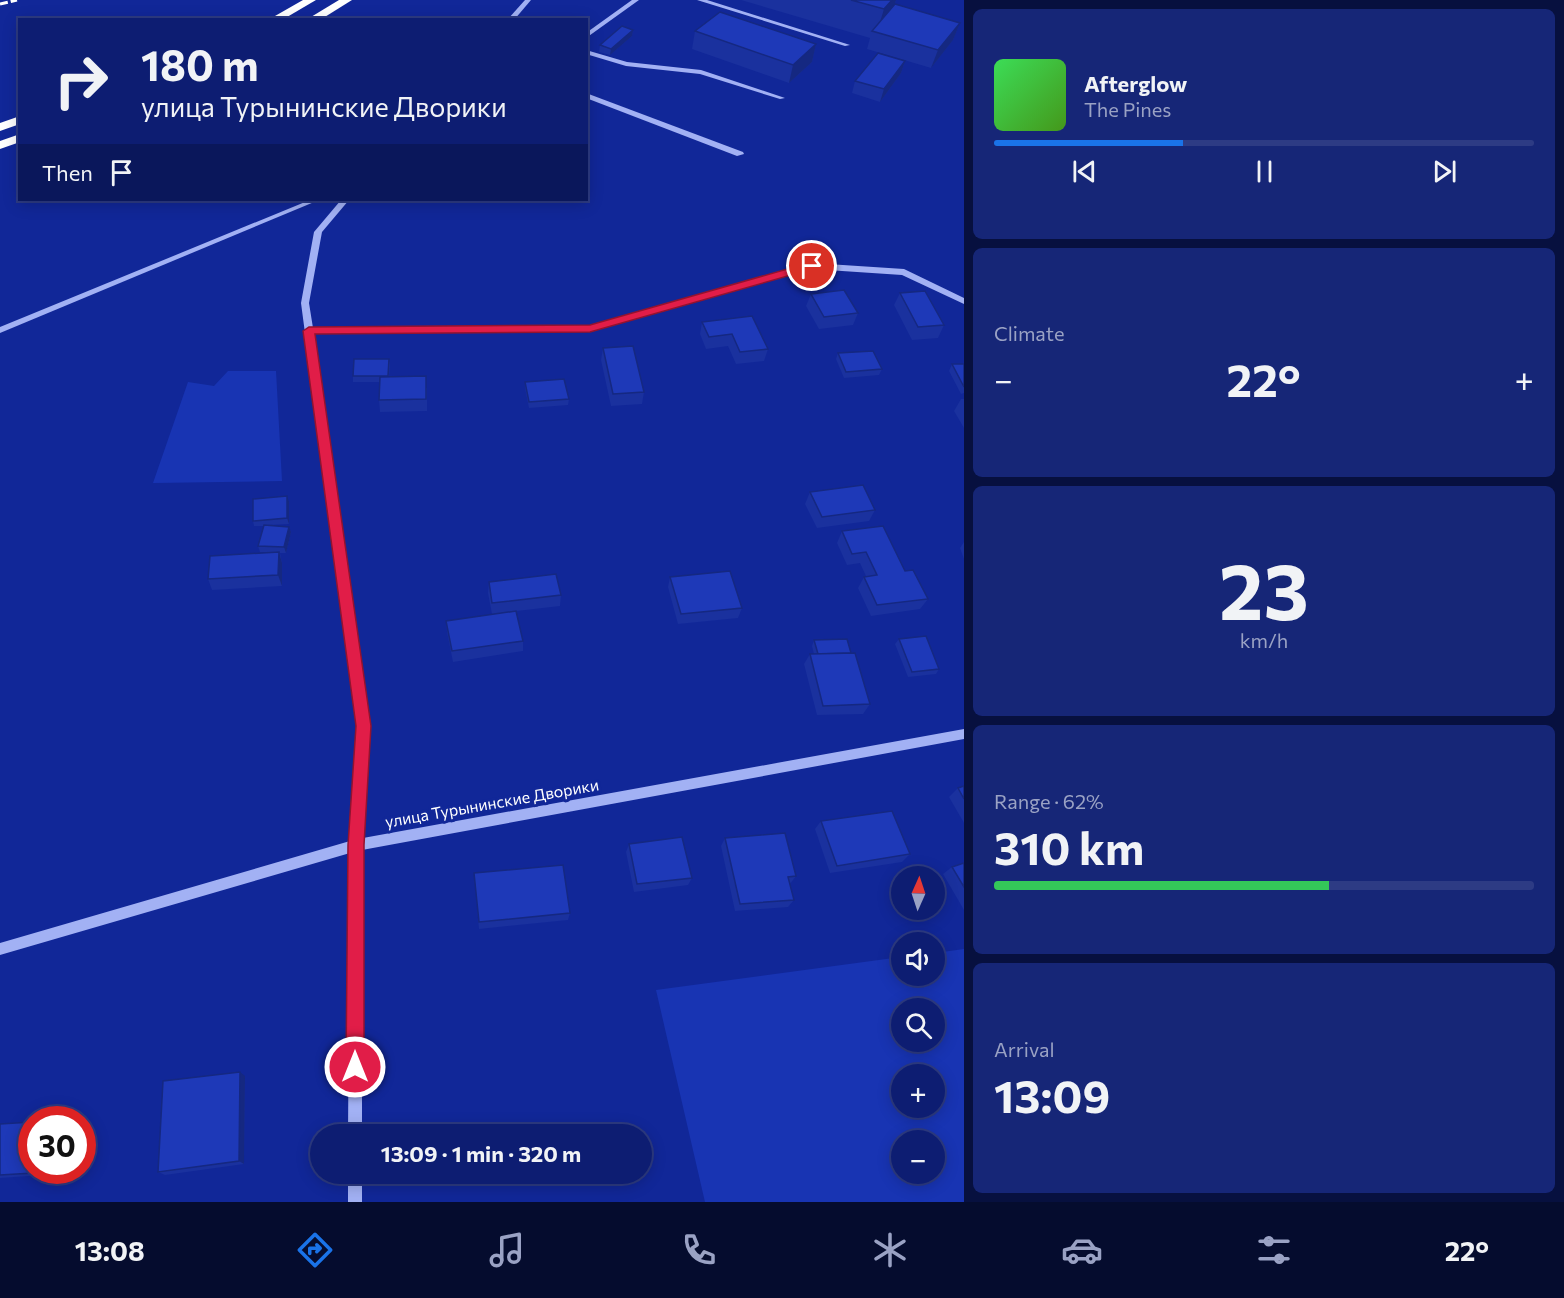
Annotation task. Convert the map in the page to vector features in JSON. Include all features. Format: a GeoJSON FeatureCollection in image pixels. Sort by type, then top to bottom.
{"type":"FeatureCollection","features":[{"type":"Feature","properties":{"kind":"highway"},"geometry":{"type":"LineString","coordinates":[[277,18],[311,0]]}},
{"type":"Feature","properties":{"kind":"highway"},"geometry":{"type":"LineString","coordinates":[[315,18],[347,0]]}},
{"type":"Feature","properties":{"kind":"highway"},"geometry":{"type":"LineString","coordinates":[[0,127],[18,121]]}},
{"type":"Feature","properties":{"kind":"highway"},"geometry":{"type":"LineString","coordinates":[[0,144],[18,139]]}},
{"type":"Feature","properties":{"kind":"street"},"geometry":{"type":"LineString","coordinates":[[512,18],[528,0]]}},
{"type":"Feature","properties":{"kind":"street"},"geometry":{"type":"LineString","coordinates":[[588,35],[636,0]]}},
{"type":"Feature","properties":{"kind":"street"},"geometry":{"type":"LineString","coordinates":[[700,0],[847,45]]}},
{"type":"Feature","properties":{"kind":"street"},"geometry":{"type":"LineString","coordinates":[[588,53],[626,64],[700,72],[782,98]]}},
{"type":"Feature","properties":{"kind":"street"},"geometry":{"type":"LineString","coordinates":[[588,96],[740,154]]}},
{"type":"Feature","properties":{"kind":"street"},"geometry":{"type":"LineString","coordinates":[[0,330],[313,201]]}},
{"type":"Feature","properties":{"kind":"street"},"geometry":{"type":"LineString","coordinates":[[344,201],[318,232],[305,303],[363,726],[356,845],[355,1124]]}},
{"type":"Feature","properties":{"kind":"street"},"geometry":{"type":"LineString","coordinates":[[309,331],[590,328],[812,266],[904,272],[964,301]]}},
{"type":"Feature","properties":{"kind":"street","name":"улица Турынинские Дворики"},"geometry":{"type":"LineString","coordinates":[[0,949],[356,845],[925,739],[964,734]]}},
{"type":"Feature","properties":{"kind":"street"},"geometry":{"type":"LineString","coordinates":[[355,1184],[355,1202]]}},
{"type":"Feature","properties":{"kind":"shaded area"},"geometry":{"type":"Polygon","coordinates":[[[228,371],[276,371],[282,481],[153,483],[188,382],[214,386],[228,371]]]}},
{"type":"Feature","properties":{"kind":"shaded area"},"geometry":{"type":"Polygon","coordinates":[[[964,949],[964,1202],[705,1202],[656,990],[891,958],[891,986],[945,986],[945,952],[964,949]]]}},
{"type":"Feature","properties":{"kind":"building"},"geometry":{"type":"Polygon","coordinates":[[[851,0],[892,0],[884,9],[851,0]]]}},
{"type":"Feature","properties":{"kind":"building"},"geometry":{"type":"Polygon","coordinates":[[[895,4],[960,23],[938,50],[872,31],[895,4]]]}},
{"type":"Feature","properties":{"kind":"building"},"geometry":{"type":"Polygon","coordinates":[[[720,12],[816,44],[793,65],[695,31],[720,12]]]}},
{"type":"Feature","properties":{"kind":"building"},"geometry":{"type":"Polygon","coordinates":[[[622,26],[633,30],[611,49],[600,45],[622,26]]]}},
{"type":"Feature","properties":{"kind":"building"},"geometry":{"type":"Polygon","coordinates":[[[878,53],[905,61],[884,89],[855,81],[878,53]]]}},
{"type":"Feature","properties":{"kind":"building"},"geometry":{"type":"Polygon","coordinates":[[[844,290],[858,313],[824,317],[811,294],[844,290]]]}},
{"type":"Feature","properties":{"kind":"building"},"geometry":{"type":"Polygon","coordinates":[[[925,291],[944,325],[918,327],[900,293],[925,291]]]}},
{"type":"Feature","properties":{"kind":"building"},"geometry":{"type":"Polygon","coordinates":[[[752,316],[768,349],[740,352],[732,334],[709,337],[702,322],[752,316]]]}},
{"type":"Feature","properties":{"kind":"building"},"geometry":{"type":"Polygon","coordinates":[[[633,346],[644,392],[613,394],[603,348],[633,346]]]}},
{"type":"Feature","properties":{"kind":"building"},"geometry":{"type":"Polygon","coordinates":[[[873,351],[882,369],[846,372],[838,353],[873,351]]]}},
{"type":"Feature","properties":{"kind":"building"},"geometry":{"type":"Polygon","coordinates":[[[354,359],[389,359],[388,376],[353,376],[354,359]]]}},
{"type":"Feature","properties":{"kind":"building"},"geometry":{"type":"Polygon","coordinates":[[[952,364],[964,364],[964,387],[952,364]]]}},
{"type":"Feature","properties":{"kind":"building"},"geometry":{"type":"Polygon","coordinates":[[[426,376],[426,399],[379,400],[380,377],[426,376]]]}},
{"type":"Feature","properties":{"kind":"building"},"geometry":{"type":"Polygon","coordinates":[[[564,379],[569,399],[529,402],[525,382],[564,379]]]}},
{"type":"Feature","properties":{"kind":"building"},"geometry":{"type":"Polygon","coordinates":[[[863,485],[875,510],[822,517],[810,492],[863,485]]]}},
{"type":"Feature","properties":{"kind":"building"},"geometry":{"type":"Polygon","coordinates":[[[287,496],[287,518],[253,521],[253,499],[287,496]]]}},
{"type":"Feature","properties":{"kind":"building"},"geometry":{"type":"Polygon","coordinates":[[[264,525],[289,527],[284,547],[258,546],[264,525]]]}},
{"type":"Feature","properties":{"kind":"building"},"geometry":{"type":"Polygon","coordinates":[[[883,526],[905,571],[913,570],[928,599],[877,605],[864,577],[877,575],[866,552],[852,554],[842,531],[883,526]]]}},
{"type":"Feature","properties":{"kind":"building"},"geometry":{"type":"Polygon","coordinates":[[[279,552],[278,575],[208,579],[210,556],[279,552]]]}},
{"type":"Feature","properties":{"kind":"building"},"geometry":{"type":"Polygon","coordinates":[[[730,571],[742,608],[681,614],[670,577],[730,571]]]}},
{"type":"Feature","properties":{"kind":"building"},"geometry":{"type":"Polygon","coordinates":[[[556,574],[561,595],[492,603],[489,582],[556,574]]]}},
{"type":"Feature","properties":{"kind":"building"},"geometry":{"type":"Polygon","coordinates":[[[516,611],[523,641],[452,651],[446,621],[516,611]]]}},
{"type":"Feature","properties":{"kind":"building"},"geometry":{"type":"Polygon","coordinates":[[[926,636],[939,669],[912,672],[899,639],[926,636]]]}},
{"type":"Feature","properties":{"kind":"building"},"geometry":{"type":"Polygon","coordinates":[[[847,639],[851,653],[818,654],[814,640],[847,639]]]}},
{"type":"Feature","properties":{"kind":"building"},"geometry":{"type":"Polygon","coordinates":[[[855,653],[870,704],[823,706],[810,654],[855,653]]]}},
{"type":"Feature","properties":{"kind":"building"},"geometry":{"type":"Polygon","coordinates":[[[964,786],[964,799],[958,788],[964,786]]]}},
{"type":"Feature","properties":{"kind":"building"},"geometry":{"type":"Polygon","coordinates":[[[892,811],[910,854],[837,866],[821,821],[892,811]]]}},
{"type":"Feature","properties":{"kind":"building"},"geometry":{"type":"Polygon","coordinates":[[[785,833],[796,876],[788,877],[794,900],[740,904],[725,838],[785,833]]]}},
{"type":"Feature","properties":{"kind":"building"},"geometry":{"type":"Polygon","coordinates":[[[682,837],[692,878],[637,884],[629,844],[682,837]]]}},
{"type":"Feature","properties":{"kind":"building"},"geometry":{"type":"Polygon","coordinates":[[[964,863],[964,887],[952,867],[964,863]]]}},
{"type":"Feature","properties":{"kind":"building"},"geometry":{"type":"Polygon","coordinates":[[[563,865],[570,913],[479,922],[474,873],[563,865]]]}},
{"type":"Feature","properties":{"kind":"building"},"geometry":{"type":"Polygon","coordinates":[[[240,1072],[239,1161],[158,1172],[163,1081],[240,1072]]]}},
{"type":"Feature","properties":{"kind":"building"},"geometry":{"type":"Polygon","coordinates":[[[18,1123],[18,1174],[0,1175],[0,1124],[18,1123]]]}},
{"type":"Feature","properties":{"kind":"railway"},"geometry":{"type":"LineString","coordinates":[[0,4],[17,0]]}},
{"type":"Feature","properties":{"kind":"route"},"geometry":{"type":"LineString","coordinates":[[355,1067],[356,845],[363,726],[309,331],[590,328],[812,266]]}}]}
